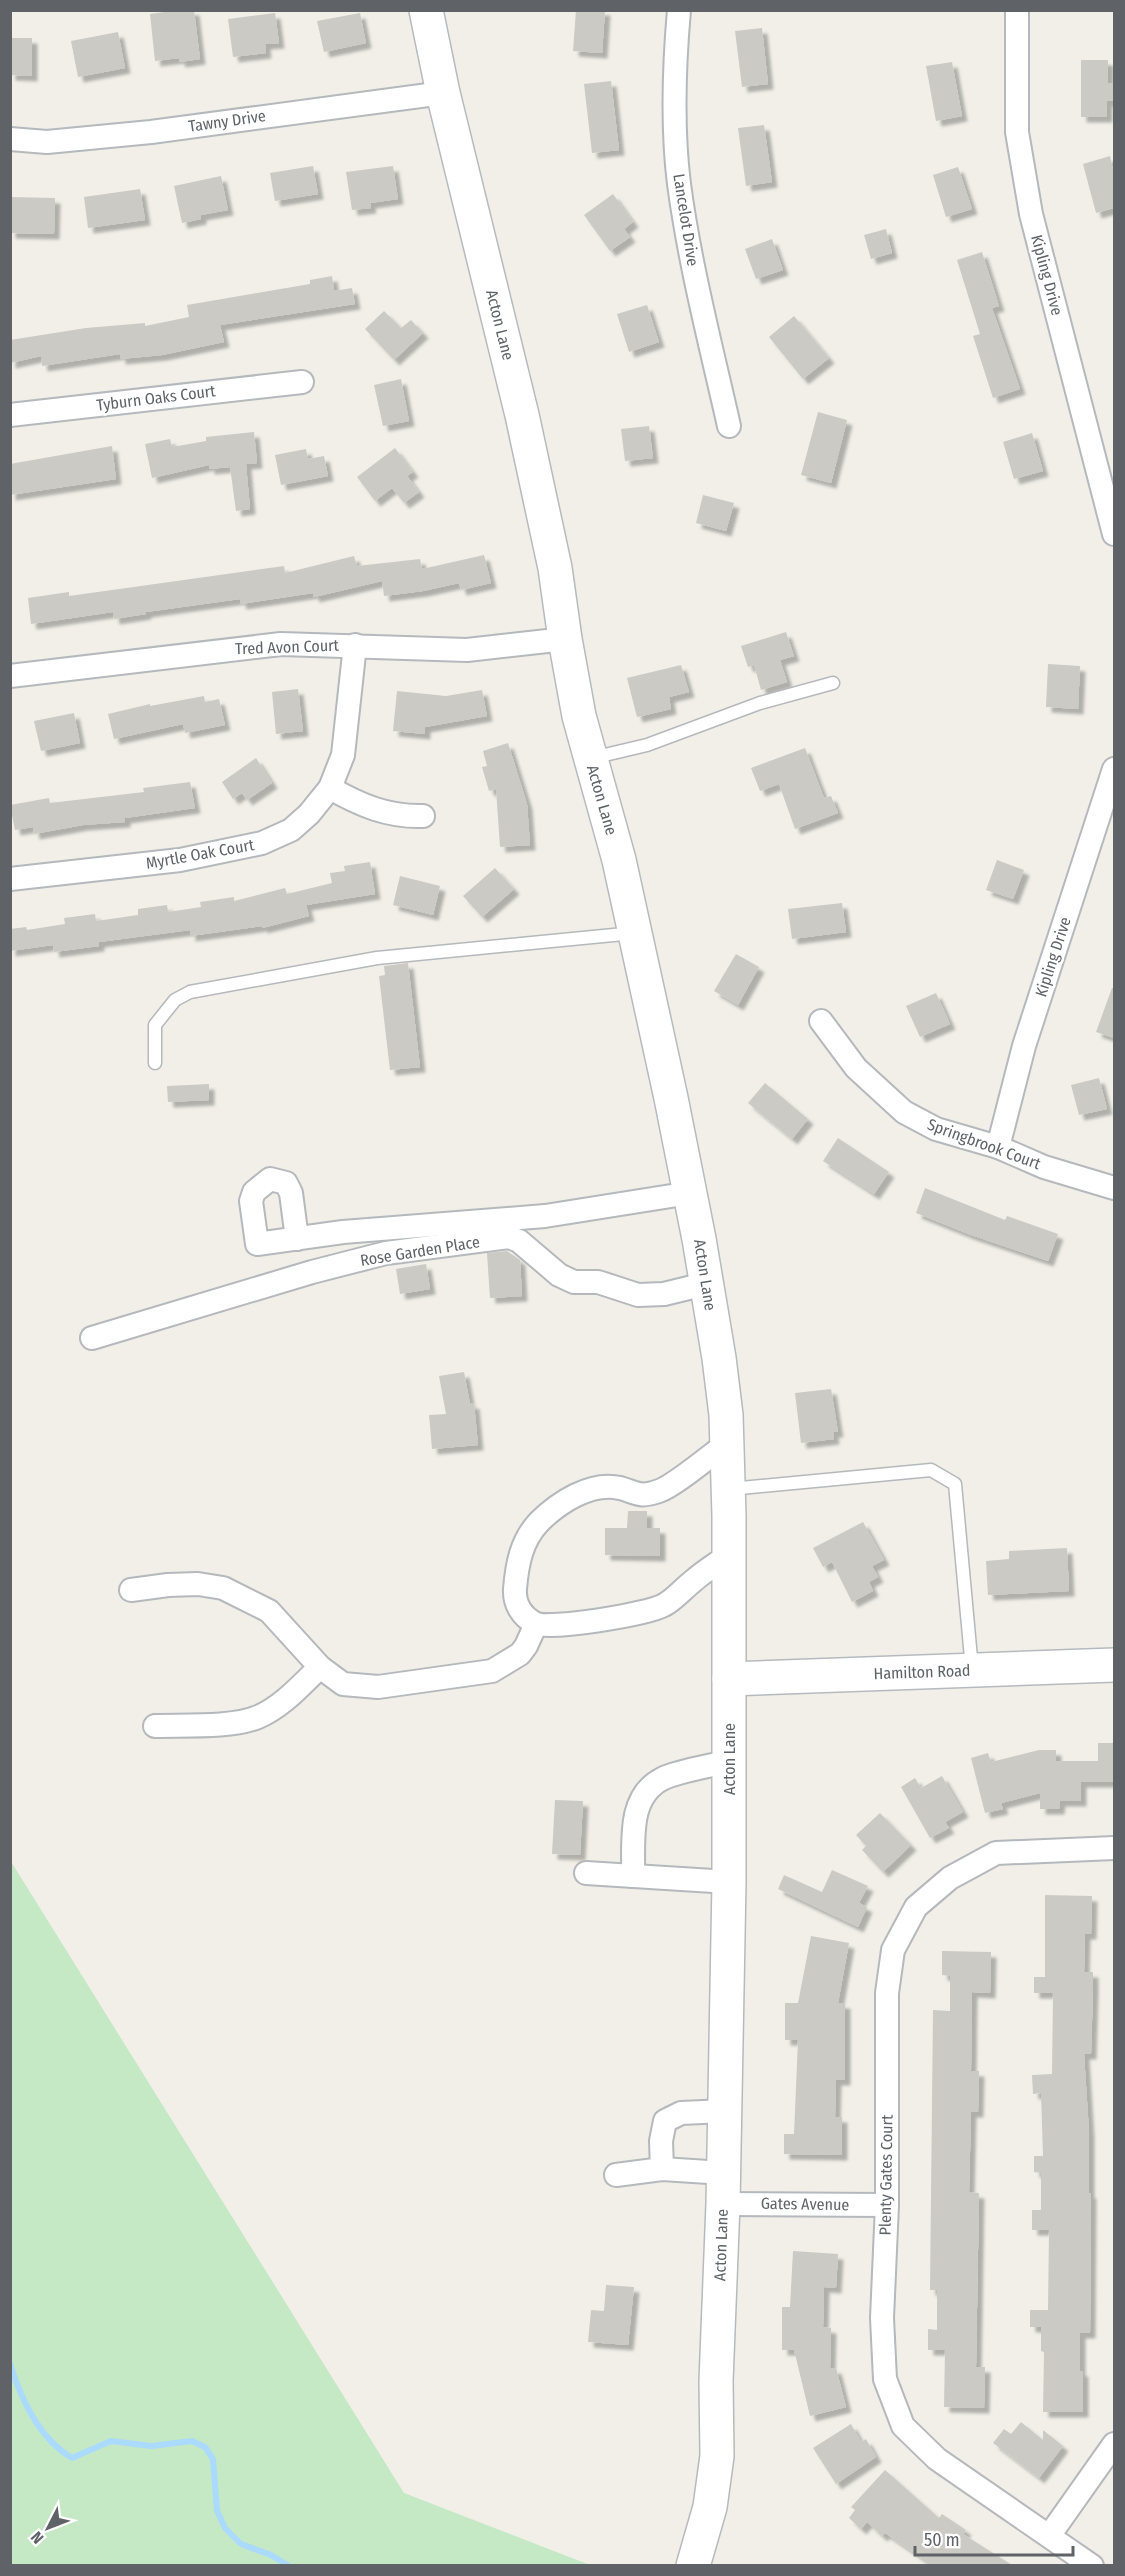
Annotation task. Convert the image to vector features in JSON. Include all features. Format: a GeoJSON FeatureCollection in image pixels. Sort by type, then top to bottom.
{"type":"FeatureCollection","features":[{"type":"Feature","properties":{"kind":"street","name":"Acton Lane"},"geometry":{"type":"LineString","coordinates":[[426,10],[443,93],[522,415],[555,568],[579,716],[619,860],[635,933],[690,1193],[719,1358],[726,1444],[729,1555],[730,1761],[725,2111],[716,2380],[717,2456],[710,2507],[693,2565]]}},
{"type":"Feature","properties":{"kind":"street","name":"Lancelot Drive"},"geometry":{"type":"LineString","coordinates":[[679,10],[676,115],[679,182],[701,305],[729,426]]}},
{"type":"Feature","properties":{"kind":"street","name":"Kipling Drive"},"geometry":{"type":"LineString","coordinates":[[1017,10],[1017,132],[1031,214],[1114,534]]}},
{"type":"Feature","properties":{"kind":"street","name":"Tawny Drive"},"geometry":{"type":"LineString","coordinates":[[10,139],[46,142],[151,132],[443,93]]}},
{"type":"Feature","properties":{"kind":"street","name":"Tyburn Oaks Court"},"geometry":{"type":"LineString","coordinates":[[10,415],[302,382]]}},
{"type":"Feature","properties":{"kind":"street","name":"Tred Avon Court"},"geometry":{"type":"LineString","coordinates":[[10,676],[280,644],[467,650],[565,639]]}},
{"type":"Feature","properties":{"kind":"street","name":"Myrtle Oak Court"},"geometry":{"type":"LineString","coordinates":[[10,879],[180,860],[262,843],[291,830],[309,814],[330,788],[343,755],[355,645]]}},
{"type":"Feature","properties":{"kind":"street","name":"Kipling Drive"},"geometry":{"type":"LineString","coordinates":[[998,1147],[1024,1046],[1114,770]]}},
{"type":"Feature","properties":{"kind":"street"},"geometry":{"type":"LineString","coordinates":[[330,788],[357,804],[384,813],[401,817],[423,816]]}},
{"type":"Feature","properties":{"kind":"street","name":"Springbrook Court"},"geometry":{"type":"LineString","coordinates":[[821,1021],[855,1068],[904,1112],[936,1129],[998,1147],[1044,1167],[1114,1188]]}},
{"type":"Feature","properties":{"kind":"street"},"geometry":{"type":"LineString","coordinates":[[297,1239],[343,1232],[545,1216],[690,1193]]}},
{"type":"Feature","properties":{"kind":"street","name":"Rose Garden Place"},"geometry":{"type":"LineString","coordinates":[[92,1338],[312,1272],[386,1253],[509,1237],[519,1241],[559,1275],[574,1282],[598,1282],[638,1295],[664,1294],[705,1284]]}},
{"type":"Feature","properties":{"kind":"street"},"geometry":{"type":"LineString","coordinates":[[726,1444],[661,1491],[638,1496],[619,1488],[600,1488],[576,1495],[557,1506],[537,1524],[518,1559],[515,1595],[519,1610],[536,1624],[556,1625],[644,1614],[665,1605],[694,1580],[729,1555]]}},
{"type":"Feature","properties":{"kind":"street"},"geometry":{"type":"LineString","coordinates":[[131,1590],[198,1584],[223,1588],[269,1611],[320,1667],[343,1684],[378,1687],[492,1671],[520,1654],[536,1624]]}},
{"type":"Feature","properties":{"kind":"street","name":"Hamilton Road"},"geometry":{"type":"LineString","coordinates":[[729,1678],[1114,1665]]}},
{"type":"Feature","properties":{"kind":"street"},"geometry":{"type":"LineString","coordinates":[[155,1726],[213,1725],[257,1718],[280,1704],[320,1667]]}},
{"type":"Feature","properties":{"kind":"street"},"geometry":{"type":"LineString","coordinates":[[633,1876],[634,1823],[644,1793],[663,1778],[730,1761]]}},
{"type":"Feature","properties":{"kind":"street","name":"Plenty Gates Court"},"geometry":{"type":"LineString","coordinates":[[1092,2565],[937,2459],[903,2426],[885,2379],[882,2318],[887,2205],[887,1993],[893,1950],[916,1907],[950,1878],[996,1853],[1114,1848]]}},
{"type":"Feature","properties":{"kind":"street"},"geometry":{"type":"LineString","coordinates":[[586,1873],[729,1882]]}},
{"type":"Feature","properties":{"kind":"street"},"geometry":{"type":"LineString","coordinates":[[662,2169],[661,2141],[665,2121],[681,2113],[725,2111]]}},
{"type":"Feature","properties":{"kind":"street","name":"Gates Avenue"},"geometry":{"type":"LineString","coordinates":[[616,2175],[662,2169],[723,2188],[887,2205]]}},
{"type":"Feature","properties":{"kind":"street"},"geometry":{"type":"LineString","coordinates":[[1049,2536],[1114,2444]]}},
{"type":"Feature","properties":{"kind":"lane"},"geometry":{"type":"LineString","coordinates":[[591,759],[647,745],[760,703],[833,684]]}},
{"type":"Feature","properties":{"kind":"lane"},"geometry":{"type":"LineString","coordinates":[[155,1063],[155,1025],[175,1000],[190,992],[377,958],[635,933]]}},
{"type":"Feature","properties":{"kind":"lane"},"geometry":{"type":"LineString","coordinates":[[728,1489],[844,1476],[931,1470],[955,1484],[972,1670]]}},
{"type":"Feature","properties":{"kind":"green space"},"geometry":{"type":"Polygon","coordinates":[[[10,1860],[404,2493],[590,2565],[11,2565],[10,1860]]]}},
{"type":"Feature","properties":{"kind":"building"},"geometry":{"type":"Polygon","coordinates":[[[194,10],[200,59],[180,62],[179,58],[155,61],[150,14],[194,10]]]}},
{"type":"Feature","properties":{"kind":"building"},"geometry":{"type":"Polygon","coordinates":[[[576,10],[605,10],[602,53],[573,51],[576,10]]]}},
{"type":"Feature","properties":{"kind":"building"},"geometry":{"type":"Polygon","coordinates":[[[275,13],[279,43],[265,44],[266,53],[233,57],[228,19],[275,13]]]}},
{"type":"Feature","properties":{"kind":"building"},"geometry":{"type":"Polygon","coordinates":[[[360,13],[366,43],[324,52],[317,21],[360,13]]]}},
{"type":"Feature","properties":{"kind":"building"},"geometry":{"type":"Polygon","coordinates":[[[762,28],[768,84],[742,87],[735,31],[762,28]]]}},
{"type":"Feature","properties":{"kind":"building"},"geometry":{"type":"Polygon","coordinates":[[[118,32],[125,68],[78,77],[71,41],[118,32]]]}},
{"type":"Feature","properties":{"kind":"building"},"geometry":{"type":"Polygon","coordinates":[[[10,38],[32,38],[32,76],[10,75],[10,38]]]}},
{"type":"Feature","properties":{"kind":"building"},"geometry":{"type":"Polygon","coordinates":[[[1081,60],[1108,60],[1108,83],[1114,83],[1114,101],[1107,101],[1107,117],[1081,117],[1081,60]]]}},
{"type":"Feature","properties":{"kind":"building"},"geometry":{"type":"Polygon","coordinates":[[[952,62],[962,116],[936,121],[926,66],[952,62]]]}},
{"type":"Feature","properties":{"kind":"building"},"geometry":{"type":"Polygon","coordinates":[[[611,81],[619,150],[592,153],[584,84],[611,81]]]}},
{"type":"Feature","properties":{"kind":"building"},"geometry":{"type":"Polygon","coordinates":[[[764,125],[772,182],[746,186],[738,128],[764,125]]]}},
{"type":"Feature","properties":{"kind":"building"},"geometry":{"type":"Polygon","coordinates":[[[1110,156],[1114,174],[1114,208],[1096,213],[1083,164],[1110,156]]]}},
{"type":"Feature","properties":{"kind":"building"},"geometry":{"type":"Polygon","coordinates":[[[313,166],[318,194],[275,201],[270,173],[313,166]]]}},
{"type":"Feature","properties":{"kind":"building"},"geometry":{"type":"Polygon","coordinates":[[[393,166],[398,199],[370,203],[371,208],[352,210],[346,172],[393,166]]]}},
{"type":"Feature","properties":{"kind":"building"},"geometry":{"type":"Polygon","coordinates":[[[958,167],[972,209],[946,217],[933,175],[958,167]]]}},
{"type":"Feature","properties":{"kind":"building"},"geometry":{"type":"Polygon","coordinates":[[[221,176],[228,210],[201,215],[201,219],[182,223],[174,186],[221,176]]]}},
{"type":"Feature","properties":{"kind":"building"},"geometry":{"type":"Polygon","coordinates":[[[140,189],[145,220],[88,228],[84,197],[140,189]]]}},
{"type":"Feature","properties":{"kind":"building"},"geometry":{"type":"Polygon","coordinates":[[[613,194],[633,222],[624,229],[630,237],[610,251],[584,215],[613,194]]]}},
{"type":"Feature","properties":{"kind":"building"},"geometry":{"type":"Polygon","coordinates":[[[10,197],[55,198],[54,234],[10,233],[10,197]]]}},
{"type":"Feature","properties":{"kind":"building"},"geometry":{"type":"Polygon","coordinates":[[[886,229],[892,253],[871,259],[864,235],[886,229]]]}},
{"type":"Feature","properties":{"kind":"building"},"geometry":{"type":"Polygon","coordinates":[[[772,239],[783,270],[756,279],[745,249],[772,239]]]}},
{"type":"Feature","properties":{"kind":"building"},"geometry":{"type":"Polygon","coordinates":[[[982,252],[999,306],[992,308],[1020,389],[993,398],[973,336],[980,334],[957,260],[982,252]]]}},
{"type":"Feature","properties":{"kind":"building"},"geometry":{"type":"Polygon","coordinates":[[[332,276],[334,291],[352,288],[355,304],[220,325],[224,342],[162,355],[120,359],[120,354],[42,366],[41,356],[10,363],[10,340],[86,328],[145,323],[145,326],[189,317],[187,305],[310,284],[310,280],[332,276]]]}},
{"type":"Feature","properties":{"kind":"building"},"geometry":{"type":"Polygon","coordinates":[[[647,305],[659,342],[629,352],[617,314],[647,305]]]}},
{"type":"Feature","properties":{"kind":"building"},"geometry":{"type":"Polygon","coordinates":[[[384,311],[401,328],[411,320],[423,333],[394,360],[365,329],[384,311]]]}},
{"type":"Feature","properties":{"kind":"building"},"geometry":{"type":"Polygon","coordinates":[[[794,316],[829,358],[803,379],[769,337],[794,316]]]}},
{"type":"Feature","properties":{"kind":"building"},"geometry":{"type":"Polygon","coordinates":[[[401,379],[409,421],[383,426],[374,385],[401,379]]]}},
{"type":"Feature","properties":{"kind":"building"},"geometry":{"type":"Polygon","coordinates":[[[818,412],[847,420],[831,483],[801,475],[818,412]]]}},
{"type":"Feature","properties":{"kind":"building"},"geometry":{"type":"Polygon","coordinates":[[[649,426],[653,458],[625,461],[621,429],[649,426]]]}},
{"type":"Feature","properties":{"kind":"building"},"geometry":{"type":"Polygon","coordinates":[[[254,432],[257,463],[246,464],[250,509],[236,511],[230,467],[209,469],[209,465],[152,478],[145,444],[170,439],[172,447],[206,441],[206,437],[254,432]]]}},
{"type":"Feature","properties":{"kind":"building"},"geometry":{"type":"Polygon","coordinates":[[[1032,433],[1043,471],[1014,479],[1003,442],[1032,433]]]}},
{"type":"Feature","properties":{"kind":"building"},"geometry":{"type":"Polygon","coordinates":[[[112,446],[116,479],[10,495],[10,464],[112,446]]]}},
{"type":"Feature","properties":{"kind":"building"},"geometry":{"type":"Polygon","coordinates":[[[395,448],[413,472],[407,476],[419,492],[404,503],[392,488],[375,501],[357,477],[395,448]]]}},
{"type":"Feature","properties":{"kind":"building"},"geometry":{"type":"Polygon","coordinates":[[[306,449],[308,459],[324,456],[328,476],[281,485],[275,455],[306,449]]]}},
{"type":"Feature","properties":{"kind":"building"},"geometry":{"type":"Polygon","coordinates":[[[703,495],[734,503],[726,531],[696,523],[703,495]]]}},
{"type":"Feature","properties":{"kind":"building"},"geometry":{"type":"Polygon","coordinates":[[[484,555],[491,583],[461,590],[459,583],[384,596],[382,581],[314,597],[313,593],[241,604],[240,599],[146,612],[146,614],[114,619],[113,612],[31,624],[28,598],[69,592],[69,596],[284,566],[285,573],[354,556],[357,566],[420,559],[422,569],[484,555]]]}},
{"type":"Feature","properties":{"kind":"building"},"geometry":{"type":"Polygon","coordinates":[[[786,632],[794,656],[780,660],[787,682],[761,690],[754,665],[748,667],[741,646],[786,632]]]}},
{"type":"Feature","properties":{"kind":"building"},"geometry":{"type":"Polygon","coordinates":[[[1048,664],[1080,666],[1078,709],[1046,707],[1048,664]]]}},
{"type":"Feature","properties":{"kind":"building"},"geometry":{"type":"Polygon","coordinates":[[[681,665],[689,692],[669,697],[671,709],[637,717],[627,678],[681,665]]]}},
{"type":"Feature","properties":{"kind":"building"},"geometry":{"type":"Polygon","coordinates":[[[298,689],[303,731],[276,734],[272,692],[298,689]]]}},
{"type":"Feature","properties":{"kind":"building"},"geometry":{"type":"Polygon","coordinates":[[[482,690],[487,716],[425,727],[425,734],[393,731],[397,691],[446,696],[482,690]]]}},
{"type":"Feature","properties":{"kind":"building"},"geometry":{"type":"Polygon","coordinates":[[[204,696],[205,702],[219,699],[225,725],[185,733],[183,724],[114,739],[108,714],[150,704],[150,706],[204,696]]]}},
{"type":"Feature","properties":{"kind":"building"},"geometry":{"type":"Polygon","coordinates":[[[74,713],[80,743],[41,751],[34,721],[74,713]]]}},
{"type":"Feature","properties":{"kind":"building"},"geometry":{"type":"Polygon","coordinates":[[[508,743],[527,804],[530,845],[500,847],[496,789],[489,791],[482,767],[487,766],[483,751],[508,743]]]}},
{"type":"Feature","properties":{"kind":"building"},"geometry":{"type":"Polygon","coordinates":[[[805,748],[824,798],[831,796],[838,813],[795,829],[779,784],[760,791],[751,768],[805,748]]]}},
{"type":"Feature","properties":{"kind":"building"},"geometry":{"type":"Polygon","coordinates":[[[256,758],[272,783],[247,800],[242,793],[233,799],[222,782],[256,758]]]}},
{"type":"Feature","properties":{"kind":"building"},"geometry":{"type":"Polygon","coordinates":[[[190,782],[195,808],[125,818],[125,822],[83,825],[34,834],[33,827],[15,830],[10,805],[49,798],[50,803],[144,792],[143,788],[190,782]]]}},
{"type":"Feature","properties":{"kind":"building"},"geometry":{"type":"Polygon","coordinates":[[[997,860],[1024,870],[1013,899],[986,890],[997,860]]]}},
{"type":"Feature","properties":{"kind":"building"},"geometry":{"type":"Polygon","coordinates":[[[370,862],[375,894],[306,905],[309,916],[262,928],[262,926],[190,936],[190,930],[99,942],[99,946],[54,952],[53,945],[10,951],[10,929],[26,927],[27,930],[65,924],[64,918],[95,914],[96,921],[138,915],[138,909],[167,905],[168,912],[201,907],[200,902],[234,897],[234,901],[285,888],[287,894],[332,883],[330,873],[345,871],[344,866],[370,862]]]}},
{"type":"Feature","properties":{"kind":"building"},"geometry":{"type":"Polygon","coordinates":[[[495,868],[514,889],[482,917],[463,896],[495,868]]]}},
{"type":"Feature","properties":{"kind":"building"},"geometry":{"type":"Polygon","coordinates":[[[400,876],[440,886],[433,915],[393,905],[400,876]]]}},
{"type":"Feature","properties":{"kind":"building"},"geometry":{"type":"Polygon","coordinates":[[[842,903],[846,932],[792,939],[788,909],[842,903]]]}},
{"type":"Feature","properties":{"kind":"building"},"geometry":{"type":"Polygon","coordinates":[[[736,954],[759,967],[738,1005],[714,991],[736,954]]]}},
{"type":"Feature","properties":{"kind":"building"},"geometry":{"type":"Polygon","coordinates":[[[408,963],[420,1067],[390,1070],[379,976],[385,975],[384,966],[408,963]]]}},
{"type":"Feature","properties":{"kind":"building"},"geometry":{"type":"Polygon","coordinates":[[[1112,988],[1114,988],[1114,1038],[1096,1032],[1112,988]]]}},
{"type":"Feature","properties":{"kind":"building"},"geometry":{"type":"Polygon","coordinates":[[[936,993],[950,1024],[920,1037],[906,1006],[936,993]]]}},
{"type":"Feature","properties":{"kind":"building"},"geometry":{"type":"Polygon","coordinates":[[[1099,1078],[1107,1109],[1079,1115],[1071,1085],[1099,1078]]]}},
{"type":"Feature","properties":{"kind":"building"},"geometry":{"type":"Polygon","coordinates":[[[765,1083],[808,1119],[792,1139],[748,1103],[765,1083]]]}},
{"type":"Feature","properties":{"kind":"building"},"geometry":{"type":"Polygon","coordinates":[[[209,1084],[209,1100],[168,1102],[167,1086],[209,1084]]]}},
{"type":"Feature","properties":{"kind":"building"},"geometry":{"type":"Polygon","coordinates":[[[838,1138],[889,1172],[874,1194],[823,1161],[838,1138]]]}},
{"type":"Feature","properties":{"kind":"building"},"geometry":{"type":"Polygon","coordinates":[[[925,1188],[1005,1220],[1007,1216],[1058,1234],[1048,1261],[971,1235],[916,1213],[925,1188]]]}},
{"type":"Feature","properties":{"kind":"building"},"geometry":{"type":"Polygon","coordinates":[[[507,1251],[520,1260],[522,1296],[490,1298],[487,1253],[507,1251]]]}},
{"type":"Feature","properties":{"kind":"building"},"geometry":{"type":"Polygon","coordinates":[[[426,1264],[430,1289],[400,1294],[396,1269],[426,1264]]]}},
{"type":"Feature","properties":{"kind":"building"},"geometry":{"type":"Polygon","coordinates":[[[464,1372],[470,1404],[474,1403],[478,1445],[432,1449],[429,1415],[446,1414],[439,1376],[464,1372]]]}},
{"type":"Feature","properties":{"kind":"building"},"geometry":{"type":"Polygon","coordinates":[[[831,1389],[838,1432],[833,1432],[834,1439],[801,1443],[795,1393],[831,1389]]]}},
{"type":"Feature","properties":{"kind":"building"},"geometry":{"type":"Polygon","coordinates":[[[628,1511],[647,1511],[647,1528],[660,1528],[660,1556],[605,1555],[605,1528],[627,1528],[628,1511]]]}},
{"type":"Feature","properties":{"kind":"building"},"geometry":{"type":"Polygon","coordinates":[[[863,1522],[884,1560],[872,1566],[878,1577],[869,1582],[873,1591],[852,1602],[832,1562],[823,1567],[813,1548],[863,1522]]]}},
{"type":"Feature","properties":{"kind":"building"},"geometry":{"type":"Polygon","coordinates":[[[1067,1548],[1069,1591],[988,1595],[986,1561],[1009,1559],[1009,1551],[1067,1548]]]}},
{"type":"Feature","properties":{"kind":"building"},"geometry":{"type":"Polygon","coordinates":[[[1098,1743],[1114,1743],[1114,1782],[1081,1782],[1081,1801],[1060,1801],[1059,1809],[1040,1809],[1040,1793],[1001,1803],[1003,1809],[985,1813],[971,1758],[988,1753],[991,1762],[1039,1750],[1056,1750],[1056,1761],[1098,1761],[1098,1743]]]}},
{"type":"Feature","properties":{"kind":"building"},"geometry":{"type":"Polygon","coordinates":[[[942,1776],[963,1812],[945,1822],[949,1828],[930,1838],[901,1787],[915,1778],[921,1788],[942,1776]]]}},
{"type":"Feature","properties":{"kind":"building"},"geometry":{"type":"Polygon","coordinates":[[[555,1800],[583,1801],[580,1855],[552,1854],[555,1800]]]}},
{"type":"Feature","properties":{"kind":"building"},"geometry":{"type":"Polygon","coordinates":[[[880,1813],[911,1845],[883,1872],[862,1850],[866,1846],[856,1835],[880,1813]]]}},
{"type":"Feature","properties":{"kind":"building"},"geometry":{"type":"Polygon","coordinates":[[[832,1870],[868,1886],[859,1903],[867,1907],[858,1927],[778,1889],[784,1875],[822,1892],[832,1870]]]}},
{"type":"Feature","properties":{"kind":"building"},"geometry":{"type":"Polygon","coordinates":[[[1045,1895],[1092,1896],[1091,1934],[1085,1934],[1084,1972],[1093,1972],[1093,1989],[1091,2054],[1084,2054],[1089,2132],[1089,2193],[1091,2193],[1090,2333],[1080,2333],[1083,2412],[1043,2412],[1044,2352],[1041,2351],[1041,2327],[1030,2327],[1030,2310],[1048,2310],[1049,2230],[1032,2230],[1032,2210],[1041,2210],[1041,2173],[1034,2172],[1034,2156],[1043,2156],[1041,2093],[1033,2094],[1032,2075],[1052,2074],[1053,1993],[1034,1993],[1034,1977],[1045,1977],[1045,1895]]]}},
{"type":"Feature","properties":{"kind":"building"},"geometry":{"type":"Polygon","coordinates":[[[811,1936],[849,1943],[838,2003],[845,2003],[845,2080],[836,2080],[835,2117],[842,2117],[842,2155],[784,2154],[784,2134],[794,2134],[798,2040],[785,2040],[785,2003],[798,2003],[811,1936]]]}},
{"type":"Feature","properties":{"kind":"building"},"geometry":{"type":"Polygon","coordinates":[[[942,1951],[991,1952],[990,1993],[972,1992],[971,2071],[979,2071],[978,2112],[971,2112],[969,2192],[979,2193],[976,2367],[985,2367],[984,2408],[944,2407],[945,2350],[928,2350],[928,2329],[937,2330],[937,2290],[930,2290],[933,2010],[950,2011],[950,1976],[942,1975],[942,1951]]]}},
{"type":"Feature","properties":{"kind":"building"},"geometry":{"type":"Polygon","coordinates":[[[793,2251],[838,2254],[836,2288],[824,2287],[823,2327],[831,2328],[830,2369],[836,2368],[846,2407],[810,2416],[794,2350],[782,2350],[782,2307],[790,2307],[793,2251]]]}},
{"type":"Feature","properties":{"kind":"building"},"geometry":{"type":"Polygon","coordinates":[[[606,2285],[634,2287],[628,2345],[588,2342],[591,2310],[604,2311],[606,2285]]]}},
{"type":"Feature","properties":{"kind":"building"},"geometry":{"type":"Polygon","coordinates":[[[1021,2422],[1043,2440],[1043,2430],[1063,2446],[1039,2478],[993,2443],[1004,2429],[1011,2434],[1021,2422]]]}},
{"type":"Feature","properties":{"kind":"building"},"geometry":{"type":"Polygon","coordinates":[[[851,2424],[861,2442],[866,2439],[876,2457],[836,2484],[813,2448],[851,2424]]]}},
{"type":"Feature","properties":{"kind":"building"},"geometry":{"type":"Polygon","coordinates":[[[885,2470],[939,2518],[942,2514],[966,2530],[963,2534],[1012,2565],[932,2565],[885,2533],[882,2536],[867,2522],[861,2529],[849,2518],[855,2510],[851,2507],[885,2470]]]}},
{"type":"Feature","properties":{"kind":"waterway"},"geometry":{"type":"LineString","coordinates":[[10,2364],[33,2417],[50,2440],[72,2458],[111,2441],[151,2446],[192,2441],[205,2447],[213,2459],[217,2511],[225,2528],[241,2544],[271,2555],[289,2566]]}}]}
